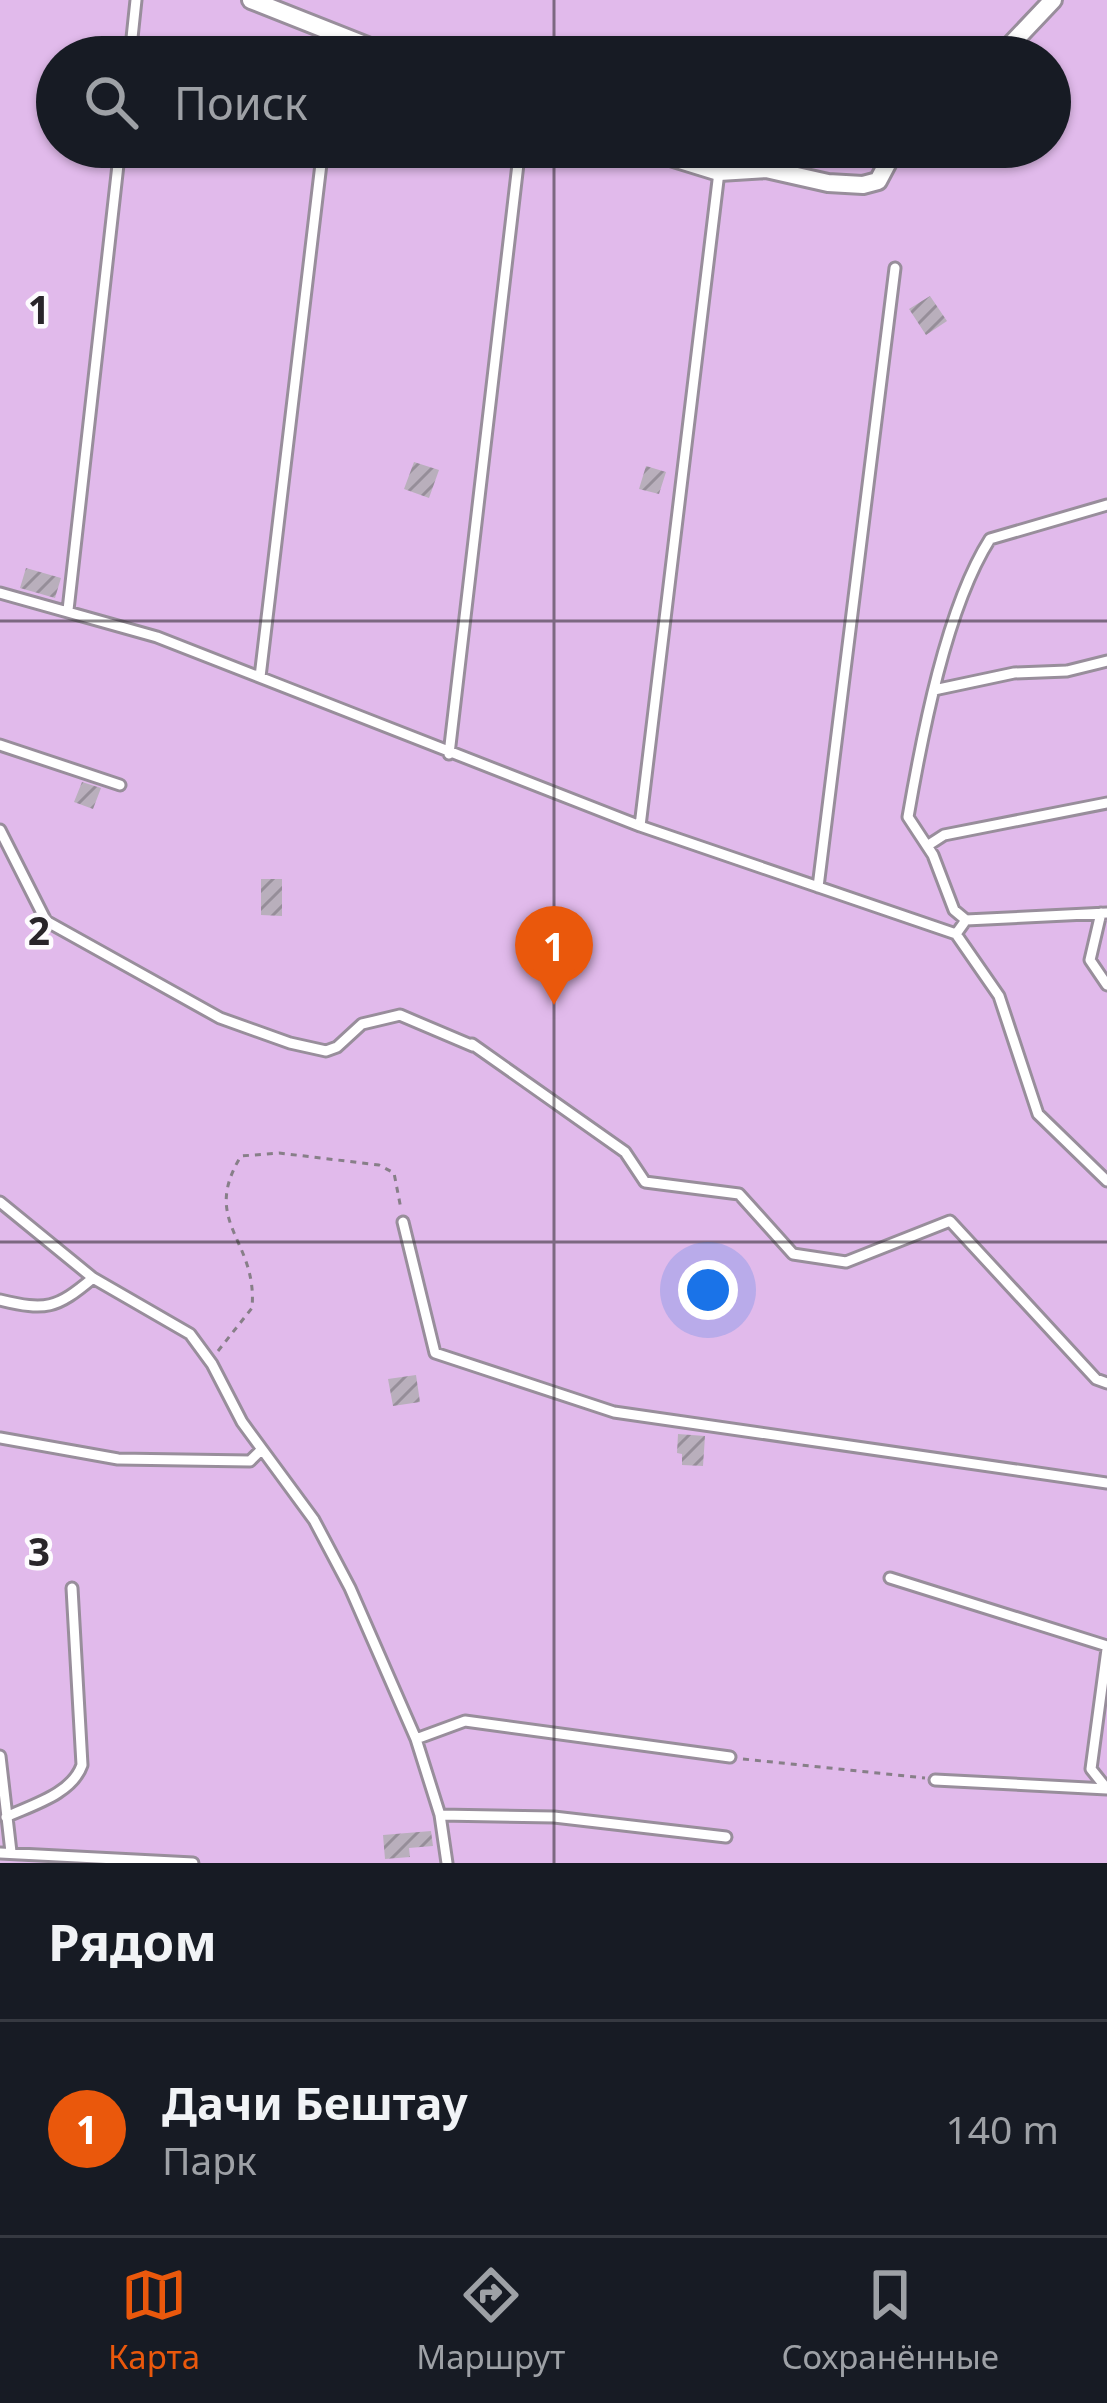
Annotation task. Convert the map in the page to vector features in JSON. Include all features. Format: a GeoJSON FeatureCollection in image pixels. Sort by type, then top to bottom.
{"type":"FeatureCollection","features":[{"type":"Feature","properties":{"kind":"street"},"geometry":{"type":"LineString","coordinates":[[251,0],[342,36]]}},
{"type":"Feature","properties":{"kind":"street"},"geometry":{"type":"LineString","coordinates":[[1019,36],[1053,0]]}},
{"type":"Feature","properties":{"kind":"street"},"geometry":{"type":"LineString","coordinates":[[706,168],[719,172],[766,169],[828,183],[862,185],[878,181],[885,168]]}},
{"type":"Feature","properties":{"kind":"lane"},"geometry":{"type":"LineString","coordinates":[[132,36],[136,0]]}},
{"type":"Feature","properties":{"kind":"lane"},"geometry":{"type":"LineString","coordinates":[[68,610],[118,168]]}},
{"type":"Feature","properties":{"kind":"lane"},"geometry":{"type":"LineString","coordinates":[[260,677],[321,168]]}},
{"type":"Feature","properties":{"kind":"lane"},"geometry":{"type":"LineString","coordinates":[[449,754],[518,168]]}},
{"type":"Feature","properties":{"kind":"lane"},"geometry":{"type":"LineString","coordinates":[[640,826],[719,172]]}},
{"type":"Feature","properties":{"kind":"lane"},"geometry":{"type":"LineString","coordinates":[[818,887],[895,268]]}},
{"type":"Feature","properties":{"kind":"lane"},"geometry":{"type":"LineString","coordinates":[[1107,505],[990,539],[974,565],[934,690],[908,817],[927,846],[954,910],[966,920],[1104,913],[1090,960],[1107,986]]}},
{"type":"Feature","properties":{"kind":"lane"},"geometry":{"type":"LineString","coordinates":[[0,592],[157,637],[640,826],[956,934],[998,996],[1038,1114],[1107,1180]]}},
{"type":"Feature","properties":{"kind":"lane"},"geometry":{"type":"LineString","coordinates":[[934,690],[1107,661]]}},
{"type":"Feature","properties":{"kind":"lane"},"geometry":{"type":"LineString","coordinates":[[0,745],[120,785]]}},
{"type":"Feature","properties":{"kind":"lane"},"geometry":{"type":"LineString","coordinates":[[927,846],[944,835],[1107,803]]}},
{"type":"Feature","properties":{"kind":"lane"},"geometry":{"type":"LineString","coordinates":[[0,830],[46,921],[220,1018],[326,1051],[362,1024],[400,1015],[473,1046],[626,1153],[645,1182],[739,1194],[793,1254],[846,1262],[950,1221],[1096,1378],[1107,1383]]}},
{"type":"Feature","properties":{"kind":"lane"},"geometry":{"type":"LineString","coordinates":[[956,934],[966,920]]}},
{"type":"Feature","properties":{"kind":"lane"},"geometry":{"type":"LineString","coordinates":[[0,1202],[93,1279],[190,1334],[212,1364],[242,1422],[314,1520],[350,1588],[416,1739],[440,1815],[448,1863]]}},
{"type":"Feature","properties":{"kind":"lane"},"geometry":{"type":"LineString","coordinates":[[404,1222],[435,1352],[614,1412],[1107,1483]]}},
{"type":"Feature","properties":{"kind":"lane"},"geometry":{"type":"LineString","coordinates":[[0,1300],[39,1309],[72,1296],[93,1279]]}},
{"type":"Feature","properties":{"kind":"lane"},"geometry":{"type":"LineString","coordinates":[[0,1438],[118,1459],[250,1461],[261,1450]]}},
{"type":"Feature","properties":{"kind":"lane"},"geometry":{"type":"LineString","coordinates":[[890,1578],[1107,1648],[1091,1769],[1107,1789]]}},
{"type":"Feature","properties":{"kind":"lane"},"geometry":{"type":"LineString","coordinates":[[6,1817],[65,1789],[78,1778],[82,1765],[72,1588]]}},
{"type":"Feature","properties":{"kind":"lane"},"geometry":{"type":"LineString","coordinates":[[416,1739],[466,1721],[730,1757]]}},
{"type":"Feature","properties":{"kind":"lane"},"geometry":{"type":"LineString","coordinates":[[0,1756],[6,1852],[193,1863]]}},
{"type":"Feature","properties":{"kind":"lane"},"geometry":{"type":"LineString","coordinates":[[940,1780],[1107,1789]]}},
{"type":"Feature","properties":{"kind":"lane"},"geometry":{"type":"LineString","coordinates":[[440,1815],[554,1817],[726,1837]]}},
{"type":"Feature","properties":{"kind":"path"},"geometry":{"type":"LineString","coordinates":[[212,1364],[252,1308],[248,1259],[225,1217],[226,1185],[241,1156],[279,1153],[380,1165],[394,1173],[404,1222]]}},
{"type":"Feature","properties":{"kind":"path"},"geometry":{"type":"LineString","coordinates":[[730,1757],[940,1780]]}},
{"type":"Feature","properties":{"kind":"shaded area"},"geometry":{"type":"Polygon","coordinates":[[[0,0],[1107,0],[1107,1863],[0,1863],[0,0]]]}},
{"type":"Feature","properties":{"kind":"building"},"geometry":{"type":"Polygon","coordinates":[[[930,296],[947,321],[926,335],[909,309],[930,296]]]}},
{"type":"Feature","properties":{"kind":"building"},"geometry":{"type":"Polygon","coordinates":[[[414,462],[439,470],[429,498],[404,489],[414,462]]]}},
{"type":"Feature","properties":{"kind":"building"},"geometry":{"type":"Polygon","coordinates":[[[646,466],[666,472],[659,494],[639,489],[646,466]]]}},
{"type":"Feature","properties":{"kind":"building"},"geometry":{"type":"Polygon","coordinates":[[[26,568],[61,578],[55,598],[20,588],[26,568]]]}},
{"type":"Feature","properties":{"kind":"building"},"geometry":{"type":"Polygon","coordinates":[[[82,782],[101,788],[93,809],[74,802],[82,782]]]}},
{"type":"Feature","properties":{"kind":"building"},"geometry":{"type":"Polygon","coordinates":[[[261,879],[282,879],[282,916],[261,915],[261,879]]]}},
{"type":"Feature","properties":{"kind":"building"},"geometry":{"type":"Polygon","coordinates":[[[416,1375],[420,1402],[393,1406],[388,1379],[416,1375]]]}},
{"type":"Feature","properties":{"kind":"building"},"geometry":{"type":"Polygon","coordinates":[[[678,1434],[705,1436],[703,1466],[682,1465],[678,1434]]]}},
{"type":"Feature","properties":{"kind":"building"},"geometry":{"type":"Polygon","coordinates":[[[431,1831],[433,1846],[409,1848],[410,1857],[385,1859],[383,1835],[431,1831]]]}},
{"type":"Feature","properties":{"kind":"place","name":"Дачи Бештау"},"geometry":{"type":"Point","coordinates":[554,1005]}}]}
